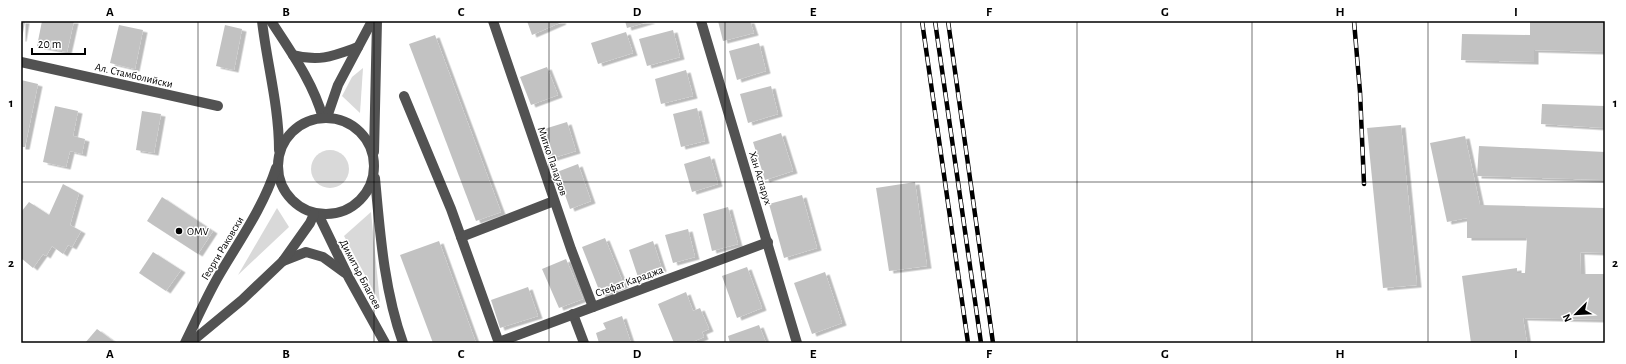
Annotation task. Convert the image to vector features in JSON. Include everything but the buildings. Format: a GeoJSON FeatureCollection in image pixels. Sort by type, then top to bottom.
{"type":"FeatureCollection","features":[{"type":"Feature","properties":{"kind":"street"},"geometry":{"type":"LineString","coordinates":[[262,21],[265,47],[278,119],[278,175],[281,186],[287,195],[294,204],[316,214],[334,215],[349,210],[362,200],[370,186],[374,171]]}},
{"type":"Feature","properties":{"kind":"street"},"geometry":{"type":"LineString","coordinates":[[270,21],[293,55],[311,86],[325,118]]}},
{"type":"Feature","properties":{"kind":"street"},"geometry":{"type":"LineString","coordinates":[[325,118],[338,85],[372,21]]}},
{"type":"Feature","properties":{"kind":"street"},"geometry":{"type":"LineString","coordinates":[[377,21],[374,99],[374,171],[380,237],[388,288],[403,343]]}},
{"type":"Feature","properties":{"kind":"street","name":"Митко Палаузов"},"geometry":{"type":"LineString","coordinates":[[493,21],[554,200],[593,307]]}},
{"type":"Feature","properties":{"kind":"street","name":"Хан Аспарух"},"geometry":{"type":"LineString","coordinates":[[701,21],[797,343]]}},
{"type":"Feature","properties":{"kind":"street"},"geometry":{"type":"LineString","coordinates":[[293,55],[308,59],[331,57],[358,47]]}},
{"type":"Feature","properties":{"kind":"street","name":"Ал. Стамболийски"},"geometry":{"type":"LineString","coordinates":[[21,62],[218,106]]}},
{"type":"Feature","properties":{"kind":"street"},"geometry":{"type":"LineString","coordinates":[[404,96],[451,209],[499,342]]}},
{"type":"Feature","properties":{"kind":"street"},"geometry":{"type":"LineString","coordinates":[[279,153],[285,139],[295,128],[308,121],[325,118],[341,120],[353,126],[363,135],[370,147],[374,160]]}},
{"type":"Feature","properties":{"kind":"street","name":"Георги Раковски"},"geometry":{"type":"LineString","coordinates":[[185,343],[209,292],[262,205],[269,190],[277,164]]}},
{"type":"Feature","properties":{"kind":"street"},"geometry":{"type":"LineString","coordinates":[[461,237],[554,200]]}},
{"type":"Feature","properties":{"kind":"street"},"geometry":{"type":"LineString","coordinates":[[190,343],[242,300],[283,261],[316,214]]}},
{"type":"Feature","properties":{"kind":"street","name":"Димитър Благоев"},"geometry":{"type":"LineString","coordinates":[[316,214],[385,343]]}},
{"type":"Feature","properties":{"kind":"street","name":"Стефат Караджа"},"geometry":{"type":"LineString","coordinates":[[499,342],[768,242]]}},
{"type":"Feature","properties":{"kind":"street"},"geometry":{"type":"LineString","coordinates":[[283,261],[306,252],[323,257],[337,266],[349,278]]}},
{"type":"Feature","properties":{"kind":"street"},"geometry":{"type":"LineString","coordinates":[[573,314],[584,343]]}},
{"type":"Feature","properties":{"kind":"shaded area"},"geometry":{"type":"Polygon","coordinates":[[[363,68],[360,113],[342,96],[352,77],[363,68]]]}},
{"type":"Feature","properties":{"kind":"shaded area"},"geometry":{"type":"Polygon","coordinates":[[[330,150],[343,156],[349,169],[343,182],[330,188],[317,182],[311,169],[317,156],[330,150]]]}},
{"type":"Feature","properties":{"kind":"shaded area"},"geometry":{"type":"Polygon","coordinates":[[[277,208],[289,227],[238,275],[277,208]]]}},
{"type":"Feature","properties":{"kind":"shaded area"},"geometry":{"type":"Polygon","coordinates":[[[371,212],[380,303],[344,236],[371,212]]]}},
{"type":"Feature","properties":{"kind":"railway"},"geometry":{"type":"LineString","coordinates":[[922,21],[968,343]]}},
{"type":"Feature","properties":{"kind":"railway"},"geometry":{"type":"LineString","coordinates":[[935,21],[981,343]]}},
{"type":"Feature","properties":{"kind":"railway"},"geometry":{"type":"LineString","coordinates":[[948,21],[993,343]]}},
{"type":"Feature","properties":{"kind":"railway"},"geometry":{"type":"LineString","coordinates":[[1354,21],[1360,92],[1364,184]]}},
{"type":"Feature","properties":{"kind":"place","name":"OMV"},"geometry":{"type":"Point","coordinates":[179,231]}}]}
